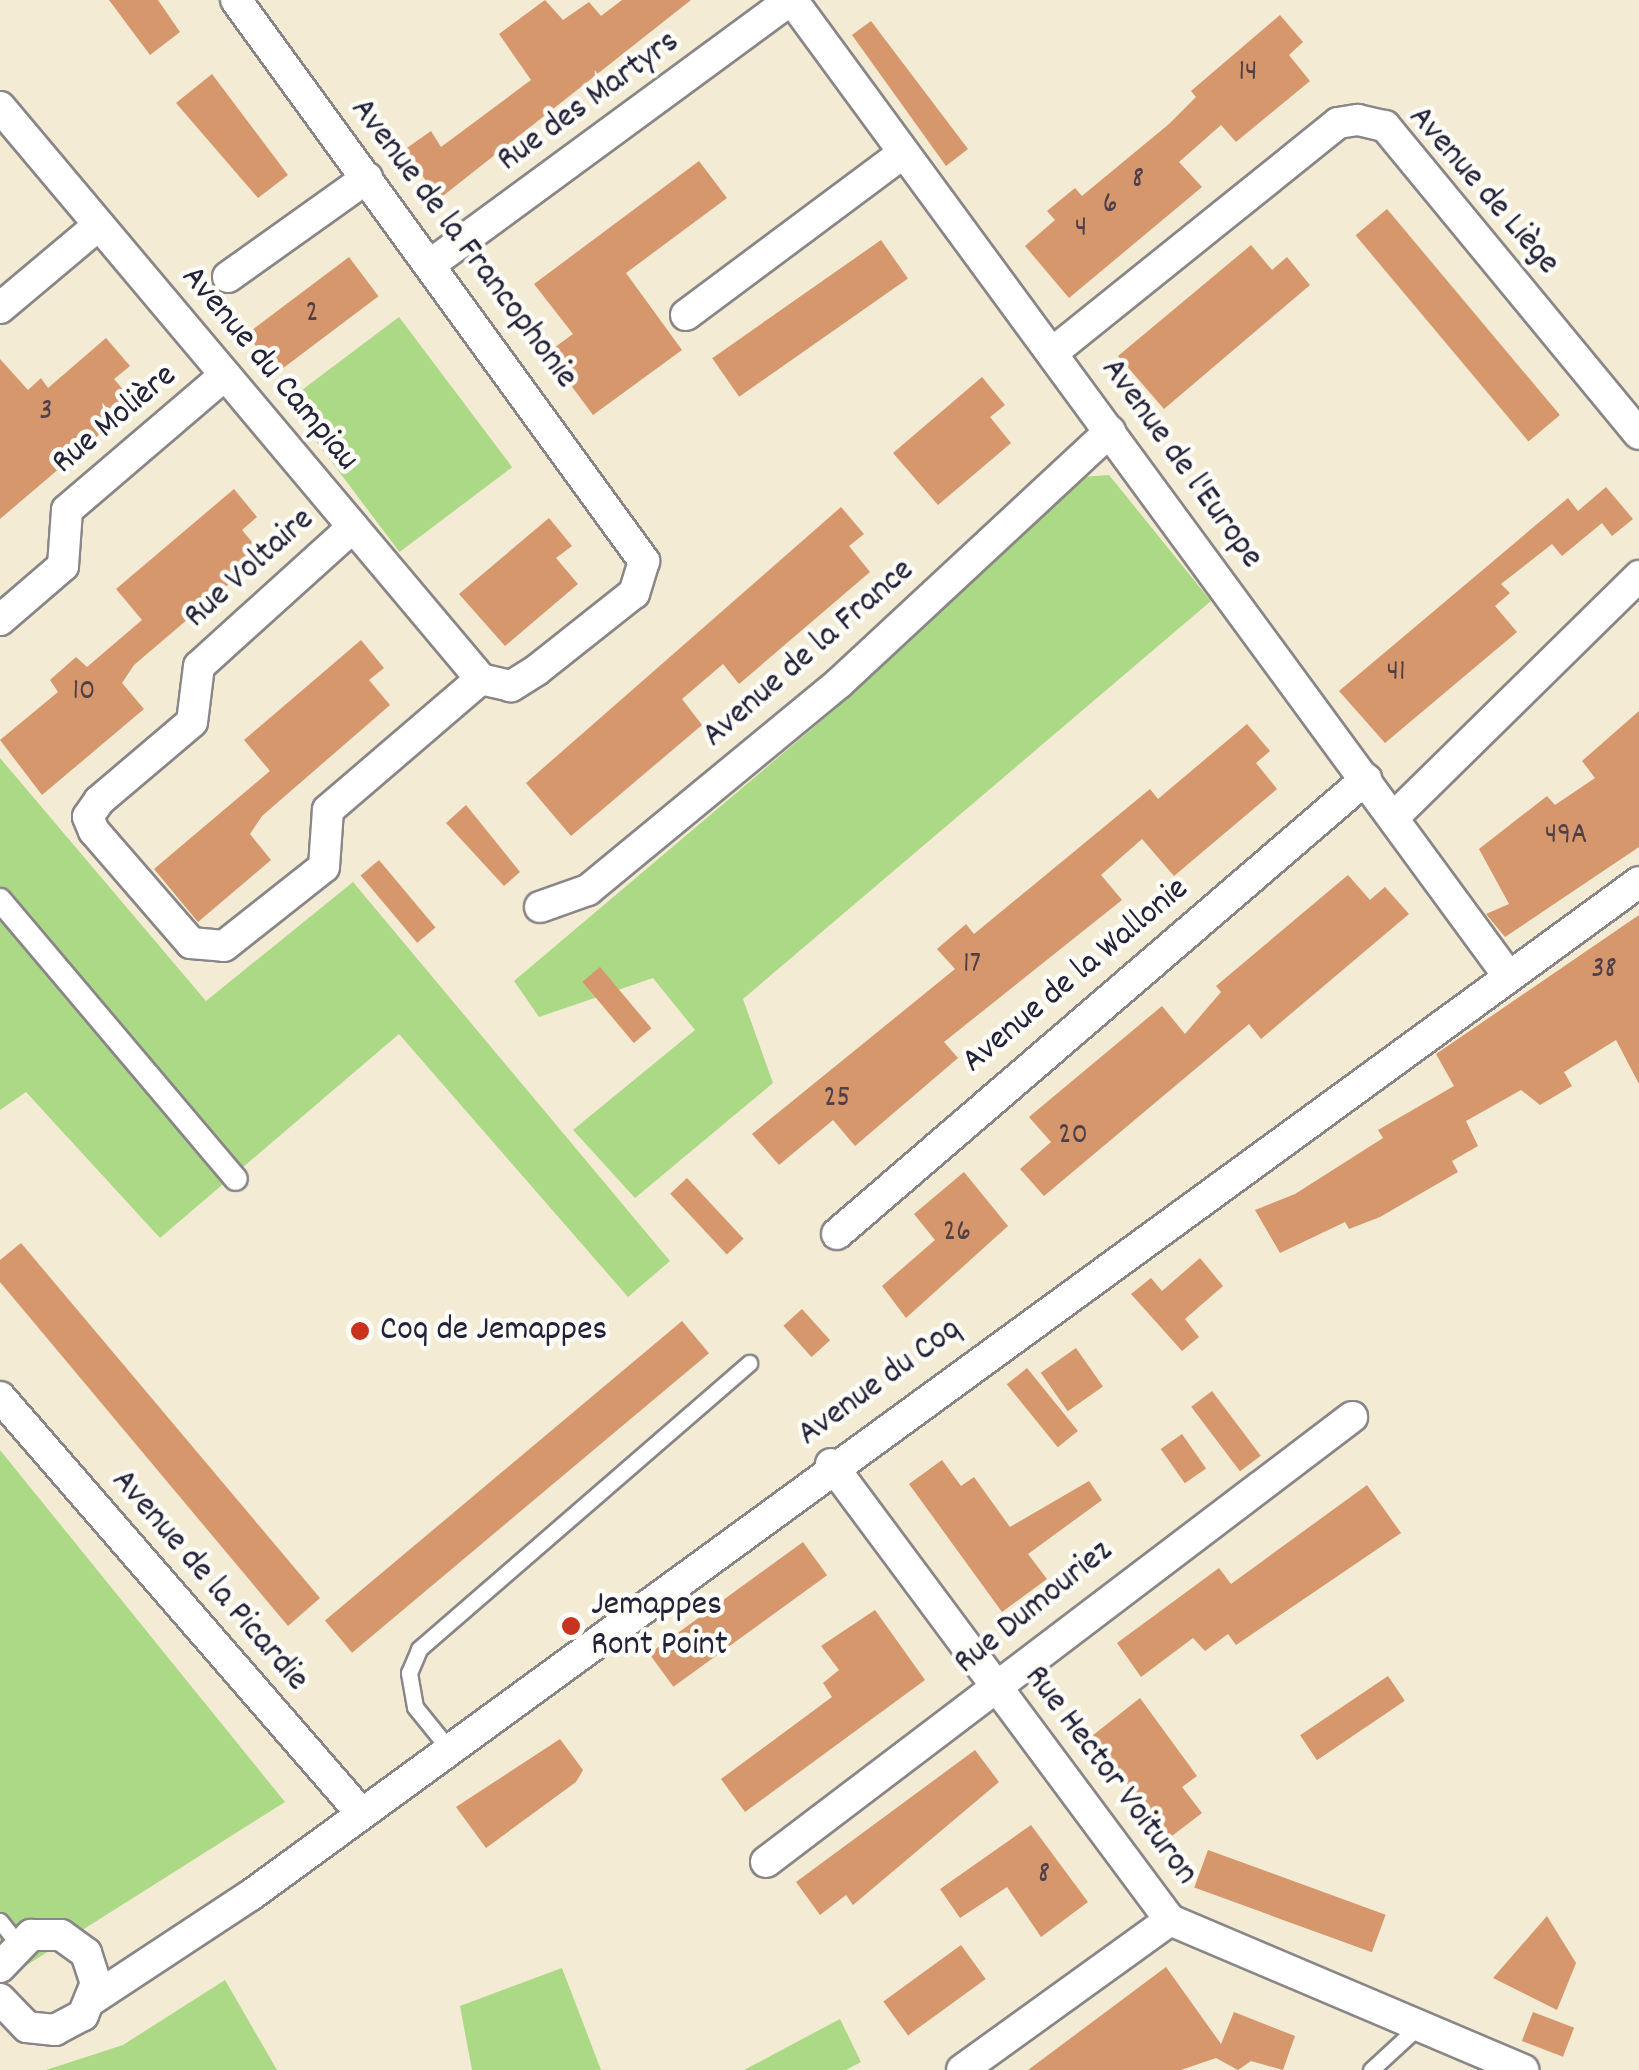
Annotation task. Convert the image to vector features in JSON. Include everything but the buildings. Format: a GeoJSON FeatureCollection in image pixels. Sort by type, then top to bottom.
{"type":"FeatureCollection","features":[{"type":"Feature","properties":{"kind":"street","name":"Avenue de la Francophonie"},"geometry":{"type":"LineString","coordinates":[[236,0],[630,532],[644,561],[634,593],[511,686],[482,679]]}},
{"type":"Feature","properties":{"kind":"street","name":"Avenue de l'Europe"},"geometry":{"type":"LineString","coordinates":[[791,0],[1507,974]]}},
{"type":"Feature","properties":{"kind":"street","name":"Rue des Martyrs"},"geometry":{"type":"LineString","coordinates":[[431,264],[791,0]]}},
{"type":"Feature","properties":{"kind":"street","name":"Avenue du Campiau"},"geometry":{"type":"LineString","coordinates":[[0,108],[482,679]]}},
{"type":"Feature","properties":{"kind":"street","name":"Avenue de Liège"},"geometry":{"type":"LineString","coordinates":[[1052,353],[1338,123],[1358,120],[1385,126],[1639,434]]}},
{"type":"Feature","properties":{"kind":"street"},"geometry":{"type":"LineString","coordinates":[[686,315],[903,153]]}},
{"type":"Feature","properties":{"kind":"street"},"geometry":{"type":"LineString","coordinates":[[228,277],[367,178]]}},
{"type":"Feature","properties":{"kind":"street"},"geometry":{"type":"LineString","coordinates":[[0,308],[98,224]]}},
{"type":"Feature","properties":{"kind":"street","name":"Rue Molière"},"geometry":{"type":"LineString","coordinates":[[0,620],[63,566],[67,510],[226,375]]}},
{"type":"Feature","properties":{"kind":"street","name":"Avenue de la France"},"geometry":{"type":"LineString","coordinates":[[540,907],[588,890],[839,683],[1110,431]]}},
{"type":"Feature","properties":{"kind":"street","name":"Rue Voltaire"},"geometry":{"type":"LineString","coordinates":[[353,527],[199,666],[192,722],[99,801],[88,817],[94,831],[191,942],[224,946],[324,867],[328,810],[482,679]]}},
{"type":"Feature","properties":{"kind":"street"},"geometry":{"type":"LineString","coordinates":[[1394,817],[1639,576]]}},
{"type":"Feature","properties":{"kind":"street","name":"Avenue de la Wallonie"},"geometry":{"type":"LineString","coordinates":[[836,1234],[1366,779]]}},
{"type":"Feature","properties":{"kind":"street","name":"Avenue du Coq"},"geometry":{"type":"LineString","coordinates":[[40,2031],[70,2025],[92,1999],[170,1952],[831,1464],[1639,882]]}},
{"type":"Feature","properties":{"kind":"street"},"geometry":{"type":"LineString","coordinates":[[0,900],[236,1179]]}},
{"type":"Feature","properties":{"kind":"street","name":"Avenue de la Picardie"},"geometry":{"type":"LineString","coordinates":[[0,1397],[361,1814]]}},
{"type":"Feature","properties":{"kind":"street","name":"Rue Dumouriez"},"geometry":{"type":"LineString","coordinates":[[766,1862],[1352,1417]]}},
{"type":"Feature","properties":{"kind":"street","name":"Rue Hector Voituron"},"geometry":{"type":"LineString","coordinates":[[831,1464],[1170,1920],[1423,2022],[1524,2070]]}},
{"type":"Feature","properties":{"kind":"street"},"geometry":{"type":"LineString","coordinates":[[962,2070],[1170,1920]]}},
{"type":"Feature","properties":{"kind":"street","name":"Avenue du Coq"},"geometry":{"type":"LineString","coordinates":[[6,1943],[47,1933],[125,1960],[170,1952]]}},
{"type":"Feature","properties":{"kind":"street"},"geometry":{"type":"LineString","coordinates":[[74,1942],[94,1968],[92,1999]]}},
{"type":"Feature","properties":{"kind":"street"},"geometry":{"type":"LineString","coordinates":[[0,1998],[40,2031]]}},
{"type":"Feature","properties":{"kind":"street"},"geometry":{"type":"LineString","coordinates":[[0,2042],[40,2031]]}},
{"type":"Feature","properties":{"kind":"lane"},"geometry":{"type":"LineString","coordinates":[[449,1749],[415,1707],[409,1673],[419,1648],[749,1363]]}},
{"type":"Feature","properties":{"kind":"lane"},"geometry":{"type":"LineString","coordinates":[[1371,2070],[1423,2022]]}},
{"type":"Feature","properties":{"kind":"green space"},"geometry":{"type":"Polygon","coordinates":[[[399,317],[512,467],[400,552],[286,402],[399,317]]]}},
{"type":"Feature","properties":{"kind":"green space"},"geometry":{"type":"Polygon","coordinates":[[[1109,475],[1211,601],[743,999],[773,1083],[635,1198],[573,1130],[695,1030],[653,978],[539,1017],[514,981],[833,711],[1082,477],[1109,475]]]}},
{"type":"Feature","properties":{"kind":"green space"},"geometry":{"type":"Polygon","coordinates":[[[0,758],[206,1001],[353,882],[670,1261],[628,1297],[399,1034],[160,1238],[26,1092],[0,1110],[0,758]]]}},
{"type":"Feature","properties":{"kind":"green space"},"geometry":{"type":"Polygon","coordinates":[[[0,1450],[285,1802],[0,1982],[0,1450]]]}},
{"type":"Feature","properties":{"kind":"green space"},"geometry":{"type":"Polygon","coordinates":[[[562,1968],[601,2070],[472,2070],[460,2006],[562,1968]]]}},
{"type":"Feature","properties":{"kind":"green space"},"geometry":{"type":"Polygon","coordinates":[[[225,1980],[277,2070],[46,2070],[123,2045],[225,1980]]]}},
{"type":"Feature","properties":{"kind":"green space"},"geometry":{"type":"Polygon","coordinates":[[[840,2019],[861,2062],[846,2070],[744,2070],[840,2019]]]}},
{"type":"Feature","properties":{"kind":"place","name":"Coq de Jemappes"},"geometry":{"type":"Point","coordinates":[360,1331]}},
{"type":"Feature","properties":{"kind":"place","name":"Jemappes Ront Point"},"geometry":{"type":"Point","coordinates":[571,1626]}}]}
